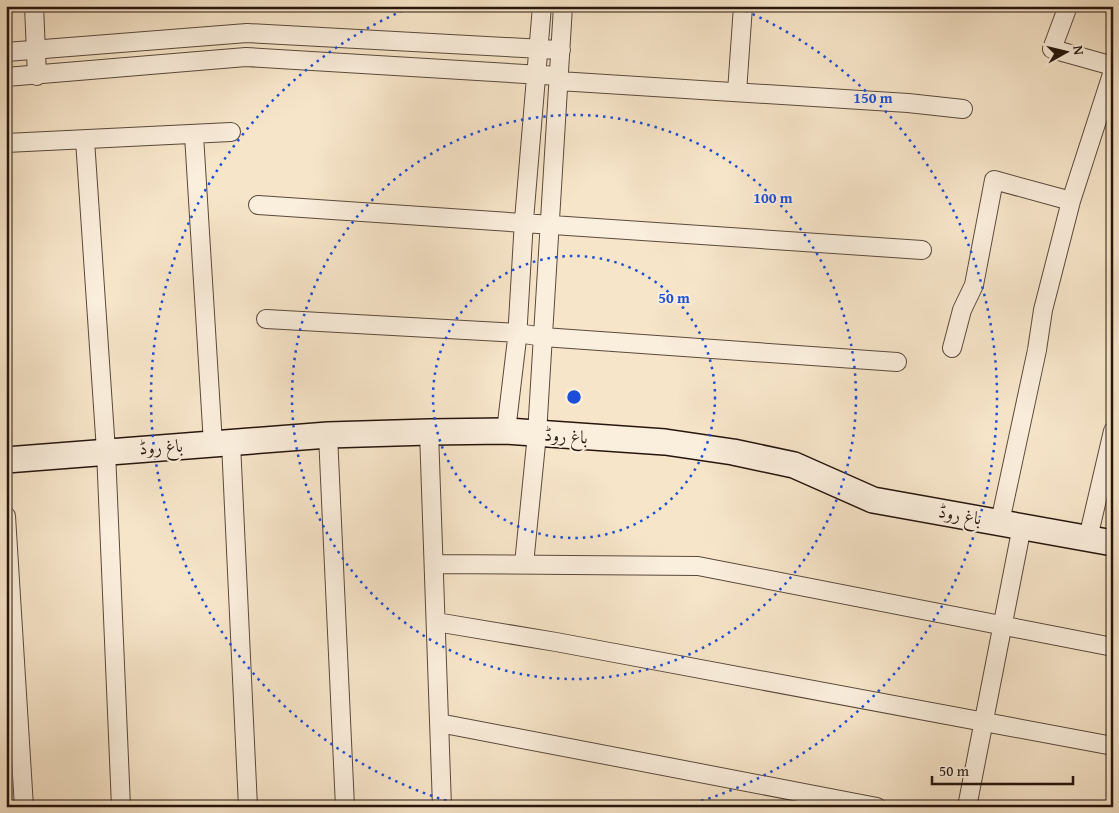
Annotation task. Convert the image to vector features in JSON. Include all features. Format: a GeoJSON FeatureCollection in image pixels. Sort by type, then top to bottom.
{"type":"FeatureCollection","features":[{"type":"Feature","properties":{"kind":"street"},"geometry":{"type":"LineString","coordinates":[[34,6],[37,76]]}},
{"type":"Feature","properties":{"kind":"street"},"geometry":{"type":"LineString","coordinates":[[506,431],[518,333],[524,224],[540,49],[542,6]]}},
{"type":"Feature","properties":{"kind":"street"},"geometry":{"type":"LineString","coordinates":[[524,564],[537,434],[563,6]]}},
{"type":"Feature","properties":{"kind":"street"},"geometry":{"type":"LineString","coordinates":[[737,92],[743,6]]}},
{"type":"Feature","properties":{"kind":"street"},"geometry":{"type":"LineString","coordinates":[[1068,6],[1052,49],[1113,66]]}},
{"type":"Feature","properties":{"kind":"street"},"geometry":{"type":"LineString","coordinates":[[246,57],[247,32]]}},
{"type":"Feature","properties":{"kind":"street"},"geometry":{"type":"LineString","coordinates":[[6,52],[247,32],[561,50]]}},
{"type":"Feature","properties":{"kind":"street"},"geometry":{"type":"LineString","coordinates":[[6,77],[37,76],[246,57],[537,75],[737,92],[908,102],[963,109]]}},
{"type":"Feature","properties":{"kind":"street"},"geometry":{"type":"LineString","coordinates":[[967,807],[1001,626],[1011,524],[1043,310],[1071,201],[1113,71]]}},
{"type":"Feature","properties":{"kind":"street"},"geometry":{"type":"LineString","coordinates":[[6,143],[231,132]]}},
{"type":"Feature","properties":{"kind":"street"},"geometry":{"type":"LineString","coordinates":[[194,135],[222,443],[248,807]]}},
{"type":"Feature","properties":{"kind":"street"},"geometry":{"type":"LineString","coordinates":[[84,140],[106,451],[121,807]]}},
{"type":"Feature","properties":{"kind":"street"},"geometry":{"type":"LineString","coordinates":[[952,348],[962,310],[974,285],[994,180],[1071,201]]}},
{"type":"Feature","properties":{"kind":"street"},"geometry":{"type":"LineString","coordinates":[[258,205],[922,250]]}},
{"type":"Feature","properties":{"kind":"street"},"geometry":{"type":"LineString","coordinates":[[266,319],[518,333],[543,337],[897,362]]}},
{"type":"Feature","properties":{"kind":"street","name":"باغ روڈ"},"geometry":{"type":"LineString","coordinates":[[6,460],[328,435],[429,432],[506,431],[665,442],[733,452],[794,465],[873,500],[1113,543]]}},
{"type":"Feature","properties":{"kind":"street"},"geometry":{"type":"LineString","coordinates":[[1088,538],[1113,431]]}},
{"type":"Feature","properties":{"kind":"street"},"geometry":{"type":"LineString","coordinates":[[429,432],[442,807]]}},
{"type":"Feature","properties":{"kind":"street"},"geometry":{"type":"LineString","coordinates":[[328,435],[345,807]]}},
{"type":"Feature","properties":{"kind":"street"},"geometry":{"type":"LineString","coordinates":[[6,516],[24,807]]}},
{"type":"Feature","properties":{"kind":"street"},"geometry":{"type":"LineString","coordinates":[[434,564],[698,566],[1113,647]]}},
{"type":"Feature","properties":{"kind":"street"},"geometry":{"type":"LineString","coordinates":[[436,622],[556,642],[1113,746]]}},
{"type":"Feature","properties":{"kind":"street"},"geometry":{"type":"LineString","coordinates":[[439,723],[877,807]]}}]}
